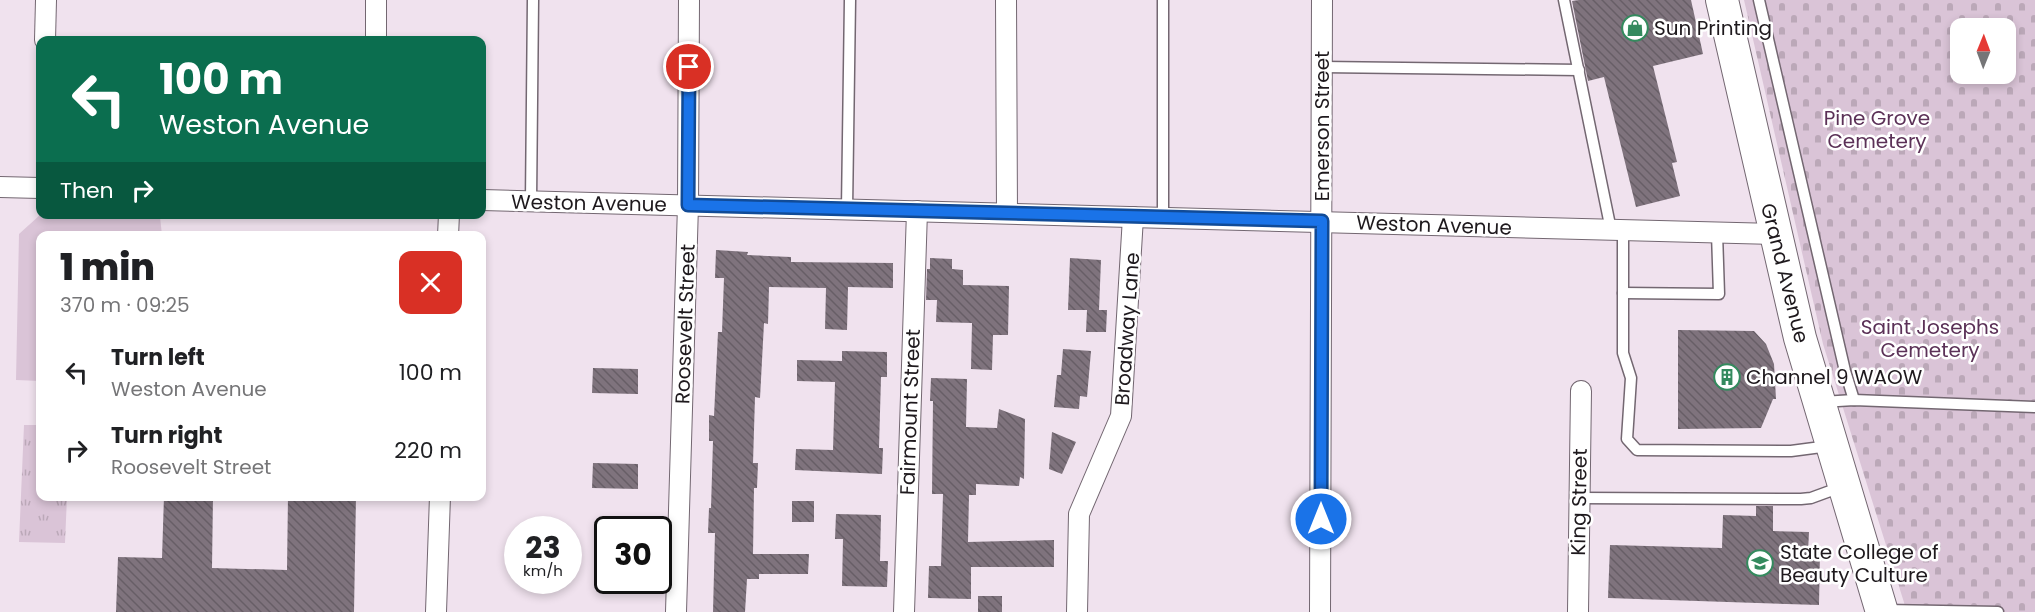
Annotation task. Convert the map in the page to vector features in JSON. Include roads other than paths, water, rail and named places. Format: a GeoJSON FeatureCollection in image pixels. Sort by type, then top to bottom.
{"type":"FeatureCollection","features":[{"type":"Feature","properties":{"kind":"main road","name":"Grand Avenue"},"geometry":{"type":"LineString","coordinates":[[1722,0],[1800,338],[1882,611]]}},
{"type":"Feature","properties":{"kind":"street"},"geometry":{"type":"LineString","coordinates":[[45,36],[46,0]]}},
{"type":"Feature","properties":{"kind":"street"},"geometry":{"type":"LineString","coordinates":[[376,0],[376,36]]}},
{"type":"Feature","properties":{"kind":"street","name":"Roosevelt Street"},"geometry":{"type":"LineString","coordinates":[[676,612],[688,205],[689,0]]}},
{"type":"Feature","properties":{"kind":"street"},"geometry":{"type":"LineString","coordinates":[[1006,0],[1006,213]]}},
{"type":"Feature","properties":{"kind":"street","name":"Emerson Street"},"geometry":{"type":"LineString","coordinates":[[1320,612],[1322,0]]}},
{"type":"Feature","properties":{"kind":"street"},"geometry":{"type":"LineString","coordinates":[[0,187],[36,188]]}},
{"type":"Feature","properties":{"kind":"street","name":"Weston Avenue"},"geometry":{"type":"LineString","coordinates":[[486,200],[1775,234]]}},
{"type":"Feature","properties":{"kind":"street","name":"Fairmount Street"},"geometry":{"type":"LineString","coordinates":[[904,612],[916,211]]}},
{"type":"Feature","properties":{"kind":"street","name":"Broadway Lane"},"geometry":{"type":"LineString","coordinates":[[1077,612],[1079,514],[1121,416],[1133,216]]}},
{"type":"Feature","properties":{"kind":"street","name":"King Street"},"geometry":{"type":"LineString","coordinates":[[1578,612],[1581,391]]}},
{"type":"Feature","properties":{"kind":"street"},"geometry":{"type":"LineString","coordinates":[[436,612],[440,501]]}},
{"type":"Feature","properties":{"kind":"lane"},"geometry":{"type":"LineString","coordinates":[[531,201],[533,0]]}},
{"type":"Feature","properties":{"kind":"lane"},"geometry":{"type":"LineString","coordinates":[[847,209],[850,0]]}},
{"type":"Feature","properties":{"kind":"lane"},"geometry":{"type":"LineString","coordinates":[[1163,0],[1163,217]]}},
{"type":"Feature","properties":{"kind":"lane"},"geometry":{"type":"LineString","coordinates":[[1564,0],[1617,230],[1623,292],[1623,353],[1631,378],[1627,439],[1637,450],[1791,451],[1832,445]]}},
{"type":"Feature","properties":{"kind":"lane"},"geometry":{"type":"LineString","coordinates":[[1759,0],[1845,371],[1854,400]]}},
{"type":"Feature","properties":{"kind":"lane"},"geometry":{"type":"LineString","coordinates":[[1322,67],[1579,70]]}},
{"type":"Feature","properties":{"kind":"lane"},"geometry":{"type":"LineString","coordinates":[[1623,292],[1719,294],[1718,233]]}},
{"type":"Feature","properties":{"kind":"lane"},"geometry":{"type":"LineString","coordinates":[[1819,402],[1854,400],[2035,407]]}},
{"type":"Feature","properties":{"kind":"lane"},"geometry":{"type":"LineString","coordinates":[[1579,498],[1802,499],[1844,486]]}},
{"type":"Feature","properties":{"kind":"lane"},"geometry":{"type":"LineString","coordinates":[[1882,611],[1998,612]]}},
{"type":"Feature","properties":{"kind":"place","name":"Sun Printing"},"geometry":{"type":"Point","coordinates":[1635,28]}},
{"type":"Feature","properties":{"kind":"place","name":"Channel 9 WAOW"},"geometry":{"type":"Point","coordinates":[1727,377]}},
{"type":"Feature","properties":{"kind":"place","name":"State College of Beauty Culture"},"geometry":{"type":"Point","coordinates":[1760,563]}},
{"type":"Feature","properties":{"kind":"park label","name":"Pine Grove Cemetery"},"geometry":{"type":"Point","coordinates":[1877,130]}},
{"type":"Feature","properties":{"kind":"park label","name":"Saint Josephs Cemetery"},"geometry":{"type":"Point","coordinates":[1930,338]}}]}
